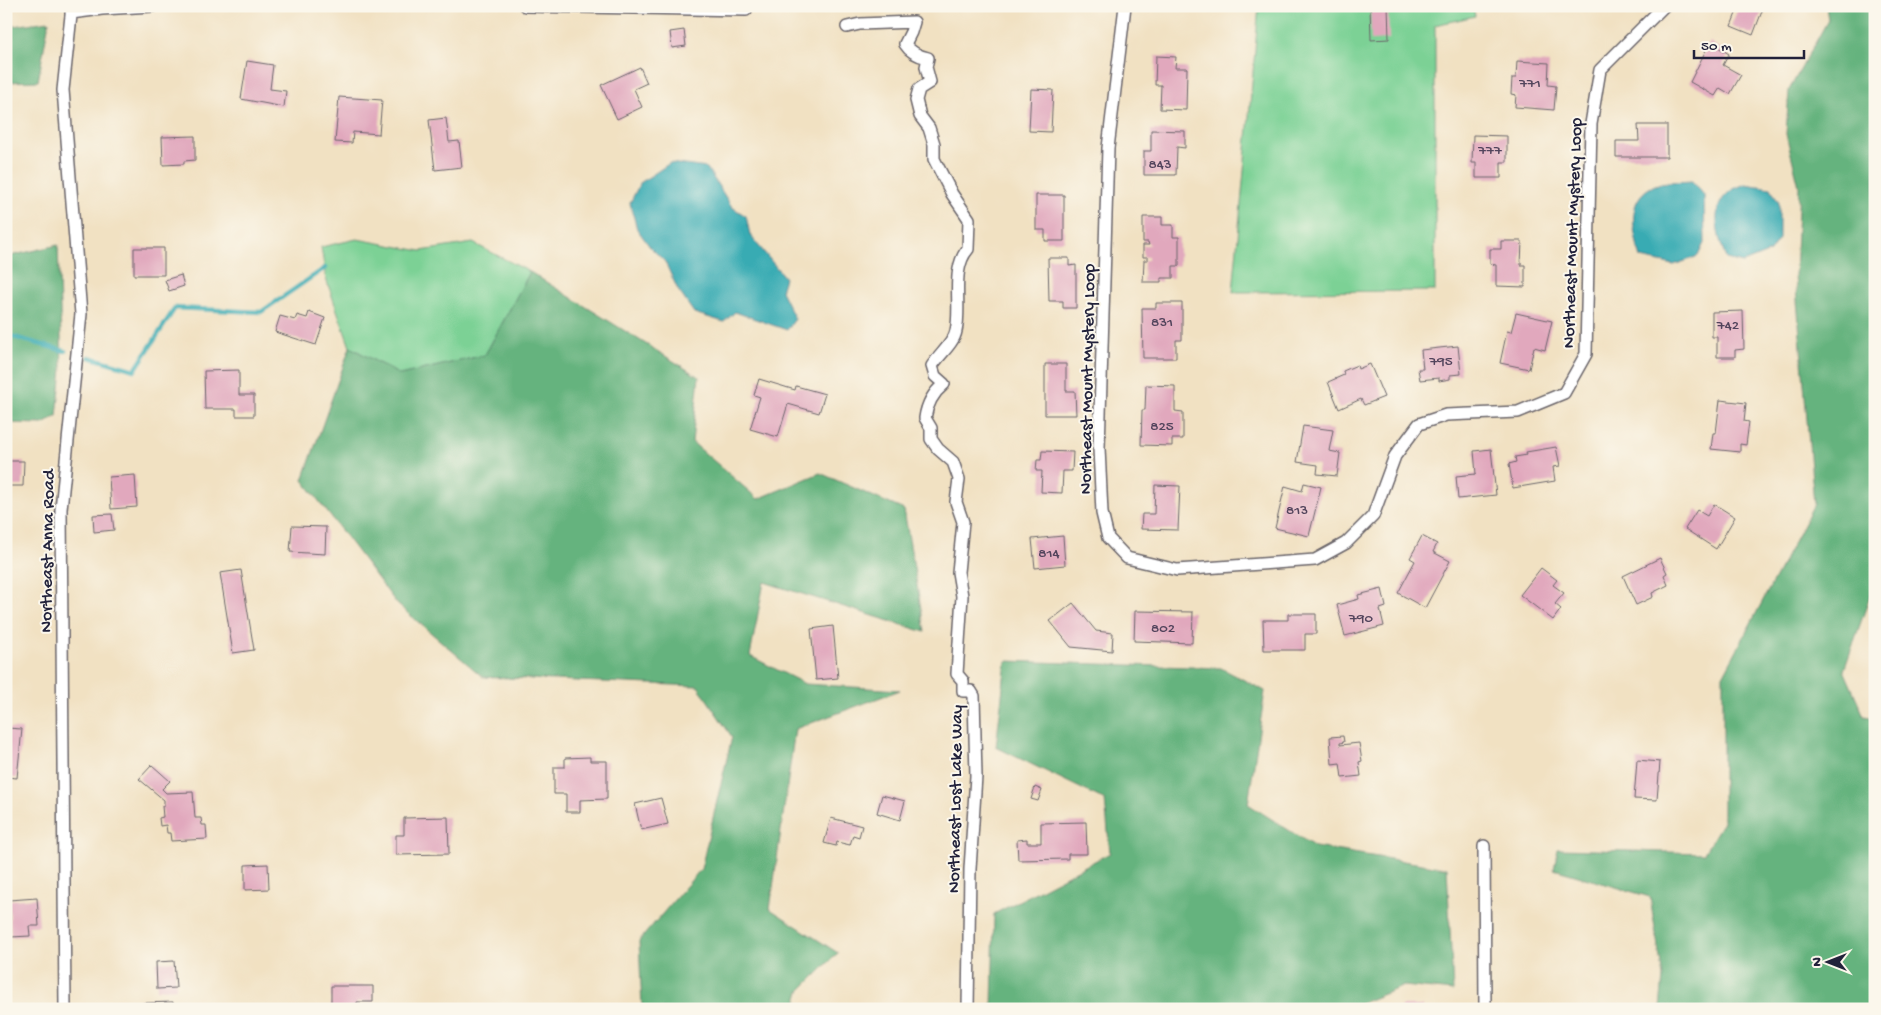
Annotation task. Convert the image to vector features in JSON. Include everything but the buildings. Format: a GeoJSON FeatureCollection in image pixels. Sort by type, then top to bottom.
{"type":"FeatureCollection","features":[{"type":"Feature","properties":{"kind":"street"},"geometry":{"type":"LineString","coordinates":[[71,10],[152,6]]}},
{"type":"Feature","properties":{"kind":"street"},"geometry":{"type":"LineString","coordinates":[[525,6],[746,10]]}},
{"type":"Feature","properties":{"kind":"street","name":"Northeast Mount Mystery Loop"},"geometry":{"type":"LineString","coordinates":[[1124,6],[1108,148],[1099,448],[1102,513],[1108,538],[1127,558],[1177,570],[1315,560],[1346,543],[1373,516],[1395,456],[1419,424],[1446,415],[1518,412],[1564,393],[1586,354],[1590,124],[1600,70],[1664,6]]}},
{"type":"Feature","properties":{"kind":"street","name":"Northeast Anna Road"},"geometry":{"type":"LineString","coordinates":[[65,1009],[61,509],[81,314],[63,90],[71,10]]}},
{"type":"Feature","properties":{"kind":"street","name":"Northeast Lost Lake Way"},"geometry":{"type":"LineString","coordinates":[[848,27],[860,24],[914,22],[905,44],[908,49],[928,58],[926,66],[930,82],[919,89],[916,100],[920,116],[929,128],[934,144],[934,159],[952,194],[969,219],[968,249],[962,256],[958,282],[957,330],[954,338],[932,366],[936,376],[944,384],[934,393],[927,408],[925,418],[931,428],[930,439],[953,462],[959,479],[956,502],[963,522],[958,572],[962,596],[957,674],[963,681],[963,691],[971,691],[974,696],[973,722],[976,734],[974,748],[976,776],[970,869],[968,1009]]}},
{"type":"Feature","properties":{"kind":"street"},"geometry":{"type":"LineString","coordinates":[[1484,846],[1484,1009]]}},
{"type":"Feature","properties":{"kind":"green space"},"geometry":{"type":"Polygon","coordinates":[[[1259,6],[1473,6],[1475,16],[1435,25],[1435,291],[1233,292],[1259,6]]]}},
{"type":"Feature","properties":{"kind":"green space"},"geometry":{"type":"Polygon","coordinates":[[[1826,6],[1875,6],[1875,582],[1844,670],[1864,716],[1875,718],[1875,1009],[1660,1009],[1663,977],[1650,897],[1554,869],[1558,849],[1704,853],[1723,822],[1723,676],[1814,504],[1795,276],[1799,186],[1786,134],[1789,90],[1828,20],[1826,6]]]}},
{"type":"Feature","properties":{"kind":"green space"},"geometry":{"type":"Polygon","coordinates":[[[49,21],[38,81],[6,82],[6,27],[49,21]]]}},
{"type":"Feature","properties":{"kind":"green space"},"geometry":{"type":"Polygon","coordinates":[[[357,239],[421,251],[473,243],[530,272],[485,355],[400,375],[350,347],[326,279],[321,247],[357,239]]]}},
{"type":"Feature","properties":{"kind":"green space"},"geometry":{"type":"Polygon","coordinates":[[[58,245],[62,369],[57,416],[43,424],[6,423],[6,257],[58,245]]]}},
{"type":"Feature","properties":{"kind":"green space"},"geometry":{"type":"Polygon","coordinates":[[[530,272],[699,377],[692,442],[758,499],[820,473],[904,510],[925,632],[764,582],[750,656],[805,684],[900,690],[795,729],[770,909],[838,953],[800,991],[795,1009],[642,1009],[639,941],[701,869],[732,737],[698,686],[483,677],[397,604],[303,480],[350,347],[400,375],[485,355],[530,272]]]}},
{"type":"Feature","properties":{"kind":"green space"},"geometry":{"type":"Polygon","coordinates":[[[1006,661],[1221,668],[1265,691],[1248,804],[1315,847],[1447,868],[1453,991],[1404,986],[1356,1005],[1355,1009],[992,1009],[994,914],[1110,853],[1105,800],[996,747],[1006,661]]]}},
{"type":"Feature","properties":{"kind":"water"},"geometry":{"type":"Polygon","coordinates":[[[670,163],[707,168],[732,207],[746,216],[750,235],[785,278],[781,291],[795,319],[787,330],[735,312],[724,322],[694,313],[678,290],[665,262],[650,247],[637,229],[630,203],[640,183],[670,163]]]}},
{"type":"Feature","properties":{"kind":"water"},"geometry":{"type":"Polygon","coordinates":[[[1692,181],[1704,195],[1705,241],[1698,256],[1674,265],[1641,258],[1635,236],[1634,215],[1636,204],[1641,196],[1649,188],[1661,183],[1692,181]]]}},
{"type":"Feature","properties":{"kind":"water"},"geometry":{"type":"Polygon","coordinates":[[[1745,184],[1771,188],[1779,203],[1779,239],[1770,252],[1743,263],[1726,259],[1718,234],[1717,216],[1718,208],[1727,194],[1745,184]]]}},
{"type":"Feature","properties":{"kind":"waterway"},"geometry":{"type":"LineString","coordinates":[[89,357],[135,370],[175,308],[261,312],[325,268]]}},
{"type":"Feature","properties":{"kind":"waterway"},"geometry":{"type":"LineString","coordinates":[[6,335],[65,351]]}}]}
